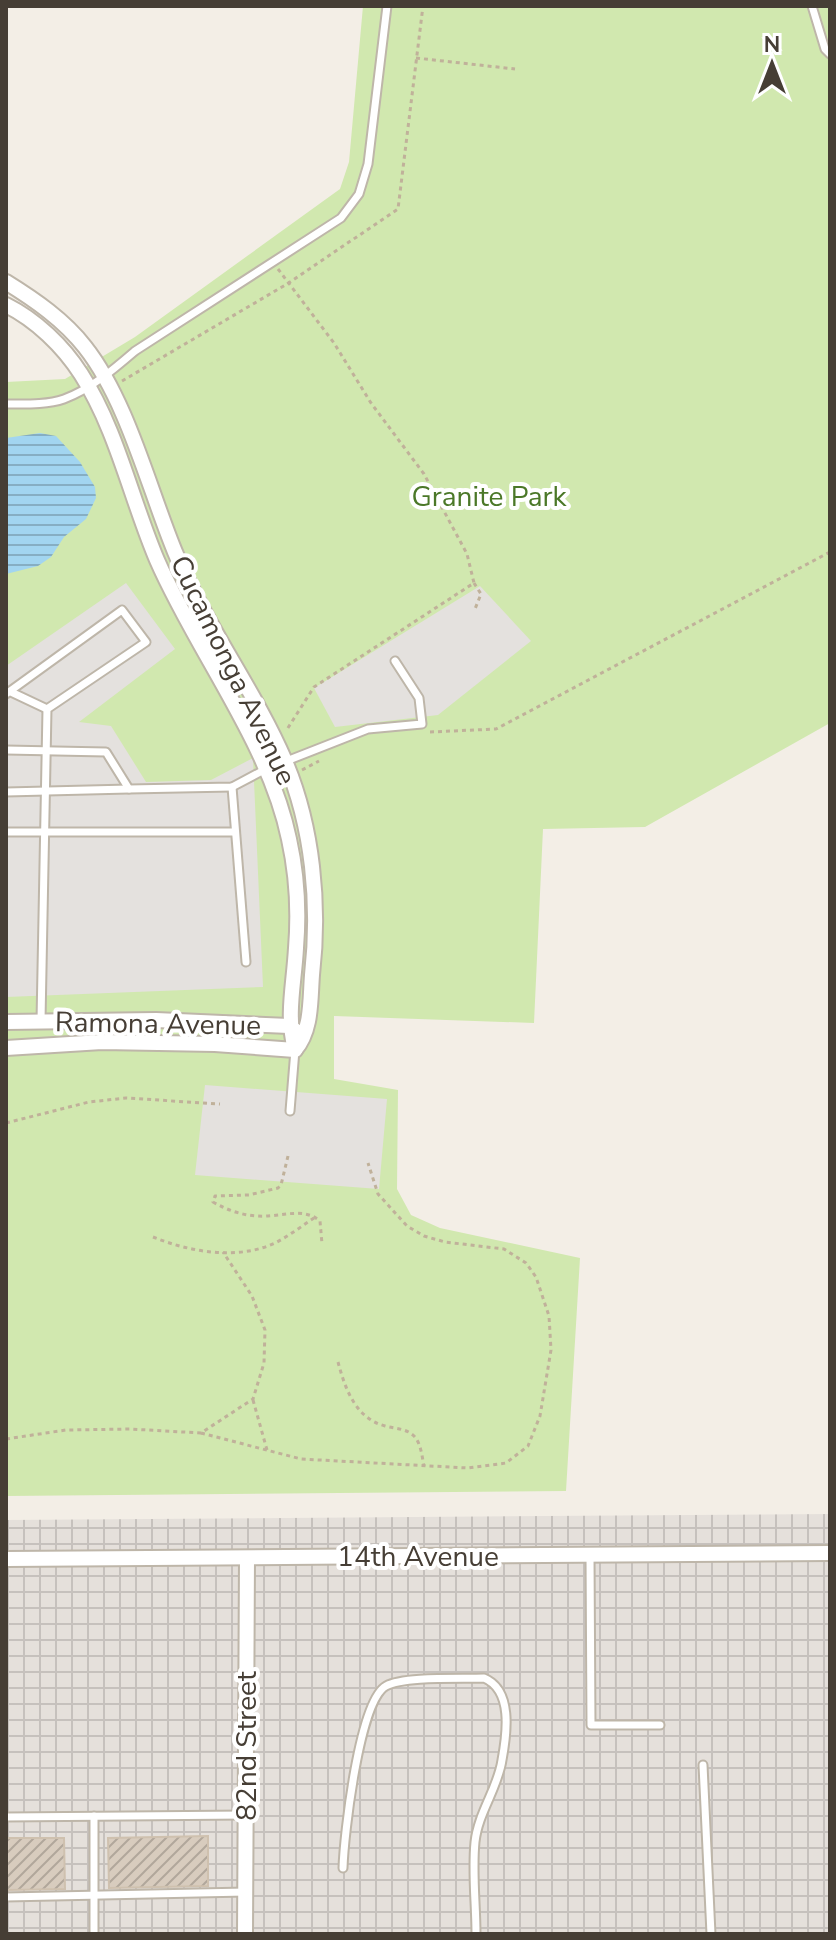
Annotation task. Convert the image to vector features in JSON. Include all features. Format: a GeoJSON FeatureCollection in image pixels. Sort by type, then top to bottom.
{"type":"FeatureCollection","features":[{"type":"Feature","properties":{"kind":"street","name":"Cucamonga Avenue"},"geometry":{"type":"LineString","coordinates":[[6,282],[62,322],[85,347],[105,376],[176,555],[285,762],[306,837],[316,911],[306,1037]]}},
{"type":"Feature","properties":{"kind":"street","name":"Cucamonga Avenue"},"geometry":{"type":"LineString","coordinates":[[6,305],[51,338],[69,356],[88,385],[157,559],[188,624],[266,769],[281,804],[296,877],[297,946],[289,1026],[295,1050]]}},
{"type":"Feature","properties":{"kind":"street","name":"Ramona Avenue"},"geometry":{"type":"LineString","coordinates":[[6,1022],[156,1020],[289,1026],[306,1037]]}},
{"type":"Feature","properties":{"kind":"street"},"geometry":{"type":"LineString","coordinates":[[295,1050],[306,1037]]}},
{"type":"Feature","properties":{"kind":"street","name":"Ramona Avenue"},"geometry":{"type":"LineString","coordinates":[[6,1048],[102,1042],[215,1044],[295,1050]]}},
{"type":"Feature","properties":{"kind":"street","name":"14th Avenue"},"geometry":{"type":"LineString","coordinates":[[6,1559],[830,1553]]}},
{"type":"Feature","properties":{"kind":"street","name":"82nd Street"},"geometry":{"type":"LineString","coordinates":[[245,1934],[247,1558]]}},
{"type":"Feature","properties":{"kind":"lane"},"geometry":{"type":"LineString","coordinates":[[6,404],[64,399],[105,376],[135,351],[341,218],[359,194],[368,164],[387,6]]}},
{"type":"Feature","properties":{"kind":"lane"},"geometry":{"type":"LineString","coordinates":[[812,6],[825,49],[830,54]]}},
{"type":"Feature","properties":{"kind":"lane"},"geometry":{"type":"LineString","coordinates":[[8,693],[122,610],[146,642],[47,709]]}},
{"type":"Feature","properties":{"kind":"lane"},"geometry":{"type":"LineString","coordinates":[[6,792],[232,787],[266,769],[368,729],[422,724],[419,698],[395,661]]}},
{"type":"Feature","properties":{"kind":"lane"},"geometry":{"type":"LineString","coordinates":[[8,693],[47,709]]}},
{"type":"Feature","properties":{"kind":"lane"},"geometry":{"type":"LineString","coordinates":[[41,1021],[47,709]]}},
{"type":"Feature","properties":{"kind":"lane"},"geometry":{"type":"LineString","coordinates":[[6,750],[106,752],[129,789]]}},
{"type":"Feature","properties":{"kind":"lane"},"geometry":{"type":"LineString","coordinates":[[232,787],[246,962]]}},
{"type":"Feature","properties":{"kind":"lane"},"geometry":{"type":"LineString","coordinates":[[6,832],[235,832]]}},
{"type":"Feature","properties":{"kind":"lane"},"geometry":{"type":"LineString","coordinates":[[290,1111],[295,1050]]}},
{"type":"Feature","properties":{"kind":"lane"},"geometry":{"type":"LineString","coordinates":[[590,1555],[591,1725],[660,1725]]}},
{"type":"Feature","properties":{"kind":"lane"},"geometry":{"type":"LineString","coordinates":[[343,1868],[350,1791],[371,1708],[378,1694],[386,1686],[406,1681],[484,1678],[493,1681],[505,1697],[502,1762],[477,1827],[474,1845],[476,1934]]}},
{"type":"Feature","properties":{"kind":"lane"},"geometry":{"type":"LineString","coordinates":[[703,1765],[711,1934]]}},
{"type":"Feature","properties":{"kind":"lane"},"geometry":{"type":"LineString","coordinates":[[6,1817],[246,1815]]}},
{"type":"Feature","properties":{"kind":"lane"},"geometry":{"type":"LineString","coordinates":[[94,1816],[94,1934]]}},
{"type":"Feature","properties":{"kind":"lane"},"geometry":{"type":"LineString","coordinates":[[6,1897],[246,1892]]}},
{"type":"Feature","properties":{"kind":"path"},"geometry":{"type":"LineString","coordinates":[[423,6],[416,58],[515,69]]}},
{"type":"Feature","properties":{"kind":"path"},"geometry":{"type":"LineString","coordinates":[[274,263],[334,343],[371,403],[424,474],[467,554],[474,583],[481,594],[475,609]]}},
{"type":"Feature","properties":{"kind":"path"},"geometry":{"type":"LineString","coordinates":[[421,733],[496,729],[830,552]]}},
{"type":"Feature","properties":{"kind":"path"},"geometry":{"type":"LineString","coordinates":[[286,731],[314,687],[474,583]]}},
{"type":"Feature","properties":{"kind":"path"},"geometry":{"type":"LineString","coordinates":[[302,770],[329,756]]}},
{"type":"Feature","properties":{"kind":"path"},"geometry":{"type":"LineString","coordinates":[[6,1123],[89,1102],[126,1098],[220,1104]]}},
{"type":"Feature","properties":{"kind":"path"},"geometry":{"type":"LineString","coordinates":[[288,1156],[278,1188],[249,1195],[215,1196],[213,1202],[254,1216],[304,1213],[315,1217],[322,1226],[322,1244]]}},
{"type":"Feature","properties":{"kind":"path"},"geometry":{"type":"LineString","coordinates":[[6,1439],[66,1430],[130,1429],[201,1433],[301,1459],[424,1466],[491,1467],[506,1463],[528,1446],[540,1416],[551,1350],[549,1316],[536,1277],[526,1263],[504,1249],[445,1242],[424,1236],[407,1226],[378,1194],[368,1163]]}},
{"type":"Feature","properties":{"kind":"path"},"geometry":{"type":"LineString","coordinates":[[153,1237],[183,1248],[223,1252],[253,1249],[276,1242],[315,1217]]}},
{"type":"Feature","properties":{"kind":"path"},"geometry":{"type":"LineString","coordinates":[[223,1252],[252,1296],[265,1330],[264,1363],[253,1399],[267,1450]]}},
{"type":"Feature","properties":{"kind":"path"},"geometry":{"type":"LineString","coordinates":[[338,1362],[350,1397],[359,1410],[373,1422],[405,1429],[412,1434],[418,1440],[424,1466]]}},
{"type":"Feature","properties":{"kind":"path"},"geometry":{"type":"LineString","coordinates":[[201,1433],[253,1399]]}},
{"type":"Feature","properties":{"kind":"shaded area"},"geometry":{"type":"Polygon","coordinates":[[[126,583],[175,649],[79,722],[111,726],[146,782],[211,780],[253,758],[263,987],[6,997],[6,666],[126,583]]]}},
{"type":"Feature","properties":{"kind":"shaded area"},"geometry":{"type":"Polygon","coordinates":[[[480,586],[531,641],[438,715],[335,727],[314,688],[480,586]]]}},
{"type":"Feature","properties":{"kind":"shaded area"},"geometry":{"type":"Polygon","coordinates":[[[205,1085],[387,1099],[379,1189],[195,1175],[205,1085]]]}},
{"type":"Feature","properties":{"kind":"shaded area"},"geometry":{"type":"Polygon","coordinates":[[[830,1514],[830,1934],[6,1934],[6,1520],[830,1514]]]}},
{"type":"Feature","properties":{"kind":"green space","name":"Granite Park"},"geometry":{"type":"Polygon","coordinates":[[[363,6],[830,6],[830,723],[645,827],[543,829],[534,1023],[334,1016],[334,1079],[398,1090],[397,1189],[411,1215],[440,1228],[580,1258],[566,1491],[6,1496],[6,382],[65,379],[135,337],[340,189],[349,162],[363,6]]]}},
{"type":"Feature","properties":{"kind":"water"},"geometry":{"type":"Polygon","coordinates":[[[40,433],[56,436],[80,462],[95,487],[96,498],[86,519],[64,537],[51,557],[38,566],[6,574],[6,438],[40,433]]]}},
{"type":"Feature","properties":{"kind":"building"},"geometry":{"type":"Polygon","coordinates":[[[208,1836],[208,1886],[109,1888],[108,1838],[208,1836]]]}},
{"type":"Feature","properties":{"kind":"building"},"geometry":{"type":"Polygon","coordinates":[[[6,1838],[64,1838],[65,1889],[6,1890],[6,1838]]]}}]}
